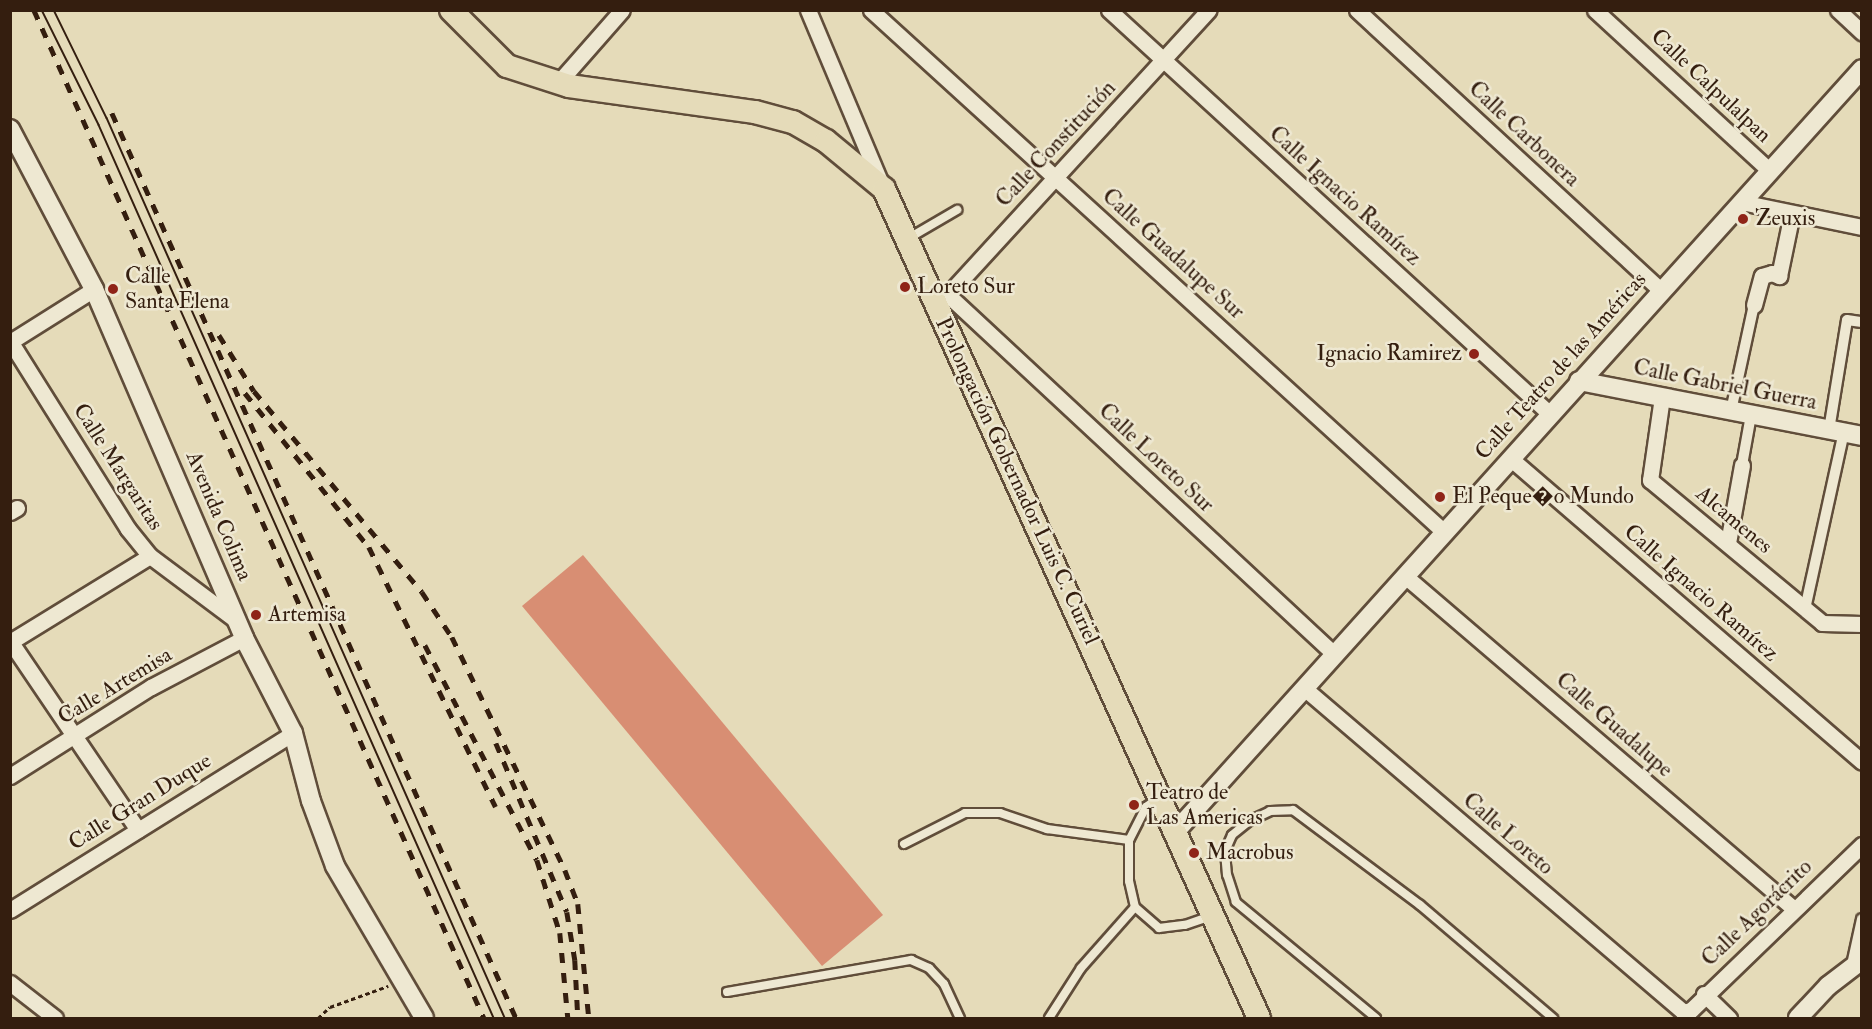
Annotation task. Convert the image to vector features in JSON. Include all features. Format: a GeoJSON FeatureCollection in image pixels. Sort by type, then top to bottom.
{"type":"FeatureCollection","features":[{"type":"Feature","properties":{"kind":"main road","name":"Prolongación Gobernador Luis C. Curiel"},"geometry":{"type":"LineString","coordinates":[[451,10],[507,66],[557,84],[755,112],[793,122],[826,141],[884,189],[906,239],[943,301],[1176,831],[1261,1016]]}},
{"type":"Feature","properties":{"kind":"street"},"geometry":{"type":"LineString","coordinates":[[557,84],[622,10]]}},
{"type":"Feature","properties":{"kind":"street"},"geometry":{"type":"LineString","coordinates":[[808,10],[884,189]]}},
{"type":"Feature","properties":{"kind":"street","name":"Calle Guadalupe Sur"},"geometry":{"type":"LineString","coordinates":[[871,10],[1444,532]]}},
{"type":"Feature","properties":{"kind":"street","name":"Calle Ignacio Ramírez"},"geometry":{"type":"LineString","coordinates":[[1109,10],[1550,414]]}},
{"type":"Feature","properties":{"kind":"street","name":"Calle Constitución"},"geometry":{"type":"LineString","coordinates":[[943,301],[1209,10]]}},
{"type":"Feature","properties":{"kind":"street","name":"Calle Carbonera"},"geometry":{"type":"LineString","coordinates":[[1357,10],[1661,291]]}},
{"type":"Feature","properties":{"kind":"street","name":"Calle Calpulalpan"},"geometry":{"type":"LineString","coordinates":[[1595,10],[1770,171]]}},
{"type":"Feature","properties":{"kind":"street"},"geometry":{"type":"LineString","coordinates":[[1838,10],[1862,32]]}},
{"type":"Feature","properties":{"kind":"street","name":"Calle Teatro de las Américas"},"geometry":{"type":"LineString","coordinates":[[1176,831],[1579,381],[1859,76]]}},
{"type":"Feature","properties":{"kind":"street","name":"Avenida Colima"},"geometry":{"type":"LineString","coordinates":[[10,129],[94,290],[244,638],[293,733],[311,801],[335,866],[424,1018]]}},
{"type":"Feature","properties":{"kind":"street"},"geometry":{"type":"LineString","coordinates":[[1741,202],[1862,227]]}},
{"type":"Feature","properties":{"kind":"street"},"geometry":{"type":"LineString","coordinates":[[1731,411],[1762,276],[1772,273],[1779,276],[1792,213]]}},
{"type":"Feature","properties":{"kind":"street"},"geometry":{"type":"LineString","coordinates":[[11,342],[94,290]]}},
{"type":"Feature","properties":{"kind":"street","name":"Calle Loreto Sur"},"geometry":{"type":"LineString","coordinates":[[943,301],[1334,654]]}},
{"type":"Feature","properties":{"kind":"street"},"geometry":{"type":"LineString","coordinates":[[1805,609],[1845,433],[1847,320],[1862,322]]}},
{"type":"Feature","properties":{"kind":"street","name":"Calle Margaritas"},"geometry":{"type":"LineString","coordinates":[[11,342],[128,529],[150,556],[237,621]]}},
{"type":"Feature","properties":{"kind":"street","name":"Calle Gabriel Guerra"},"geometry":{"type":"LineString","coordinates":[[1579,381],[1845,433]]}},
{"type":"Feature","properties":{"kind":"street","name":"Alcamenes"},"geometry":{"type":"LineString","coordinates":[[1662,397],[1650,480],[1822,623],[1862,624]]}},
{"type":"Feature","properties":{"kind":"street"},"geometry":{"type":"LineString","coordinates":[[1728,543],[1751,415]]}},
{"type":"Feature","properties":{"kind":"street","name":"Calle Ignacio Ramírez"},"geometry":{"type":"LineString","coordinates":[[1510,458],[1862,762]]}},
{"type":"Feature","properties":{"kind":"street"},"geometry":{"type":"LineString","coordinates":[[138,830],[11,642],[150,556]]}},
{"type":"Feature","properties":{"kind":"street","name":"Calle Guadalupe"},"geometry":{"type":"LineString","coordinates":[[1405,576],[1794,909]]}},
{"type":"Feature","properties":{"kind":"street","name":"Calle Artemisa"},"geometry":{"type":"LineString","coordinates":[[10,776],[151,687],[244,638]]}},
{"type":"Feature","properties":{"kind":"street","name":"Calle Loreto"},"geometry":{"type":"LineString","coordinates":[[1304,688],[1683,1012]]}},
{"type":"Feature","properties":{"kind":"street","name":"Calle Gran Duque"},"geometry":{"type":"LineString","coordinates":[[10,910],[293,733]]}},
{"type":"Feature","properties":{"kind":"street","name":"Calle Agorácrito"},"geometry":{"type":"LineString","coordinates":[[1683,1012],[1690,1010],[1704,994],[1862,845]]}},
{"type":"Feature","properties":{"kind":"street"},"geometry":{"type":"LineString","coordinates":[[1798,1018],[1857,962],[1862,919]]}},
{"type":"Feature","properties":{"kind":"street"},"geometry":{"type":"LineString","coordinates":[[10,983],[55,1018]]}},
{"type":"Feature","properties":{"kind":"street"},"geometry":{"type":"LineString","coordinates":[[1704,994],[1729,1018]]}},
{"type":"Feature","properties":{"kind":"lane"},"geometry":{"type":"LineString","coordinates":[[906,239],[957,210]]}},
{"type":"Feature","properties":{"kind":"lane"},"geometry":{"type":"LineString","coordinates":[[1161,796],[1146,807],[1129,840],[1129,881],[1135,908],[1159,928],[1185,925],[1215,914]]}},
{"type":"Feature","properties":{"kind":"lane"},"geometry":{"type":"LineString","coordinates":[[1376,1018],[1236,902],[1227,875],[1225,851],[1232,835],[1249,821],[1270,812],[1293,810],[1420,905],[1553,1018]]}},
{"type":"Feature","properties":{"kind":"lane"},"geometry":{"type":"LineString","coordinates":[[904,844],[965,813],[1000,813],[1047,829],[1129,840]]}},
{"type":"Feature","properties":{"kind":"lane"},"geometry":{"type":"LineString","coordinates":[[1049,1018],[1081,968],[1135,908]]}},
{"type":"Feature","properties":{"kind":"lane"},"geometry":{"type":"LineString","coordinates":[[727,992],[911,960],[929,968],[944,984],[960,1018]]}},
{"type":"Feature","properties":{"kind":"path"},"geometry":{"type":"LineString","coordinates":[[318,1018],[330,1007],[402,982]]}},
{"type":"Feature","properties":{"kind":"building"},"geometry":{"type":"Polygon","coordinates":[[[583,555],[883,915],[822,966],[522,606],[583,555]]]}},
{"type":"Feature","properties":{"kind":"tram line"},"geometry":{"type":"LineString","coordinates":[[42,10],[99,125],[494,1018]]}},
{"type":"Feature","properties":{"kind":"tram line"},"geometry":{"type":"LineString","coordinates":[[54,10],[107,118],[505,1018]]}},
{"type":"Feature","properties":{"kind":"railway"},"geometry":{"type":"LineString","coordinates":[[34,10],[484,1018]]}},
{"type":"Feature","properties":{"kind":"railway"},"geometry":{"type":"LineString","coordinates":[[112,113],[516,1018]]}},
{"type":"Feature","properties":{"kind":"railway"},"geometry":{"type":"LineString","coordinates":[[219,335],[254,391],[422,592],[452,637],[565,870],[578,904],[589,1018]]}},
{"type":"Feature","properties":{"kind":"railway"},"geometry":{"type":"LineString","coordinates":[[245,393],[369,547],[496,807]]}},
{"type":"Feature","properties":{"kind":"railway"},"geometry":{"type":"LineString","coordinates":[[425,645],[537,860],[560,933],[568,1018]]}},
{"type":"Feature","properties":{"kind":"railway"},"geometry":{"type":"LineString","coordinates":[[496,743],[567,912],[575,960],[578,1018]]}},
{"type":"Feature","properties":{"kind":"place","name":"Zeuxis"},"geometry":{"type":"Point","coordinates":[1743,219]}},
{"type":"Feature","properties":{"kind":"place","name":"Loreto Sur"},"geometry":{"type":"Point","coordinates":[905,287]}},
{"type":"Feature","properties":{"kind":"place","name":"Calle Santa Elena"},"geometry":{"type":"Point","coordinates":[113,289]}},
{"type":"Feature","properties":{"kind":"place","name":"Ignacio Ramirez"},"geometry":{"type":"Point","coordinates":[1474,354]}},
{"type":"Feature","properties":{"kind":"place","name":"El Peque�o Mundo"},"geometry":{"type":"Point","coordinates":[1440,497]}},
{"type":"Feature","properties":{"kind":"place","name":"Artemisa"},"geometry":{"type":"Point","coordinates":[256,615]}},
{"type":"Feature","properties":{"kind":"place","name":"Teatro de Las Americas"},"geometry":{"type":"Point","coordinates":[1134,805]}},
{"type":"Feature","properties":{"kind":"place","name":"Macrobus"},"geometry":{"type":"Point","coordinates":[1194,853]}}]}
